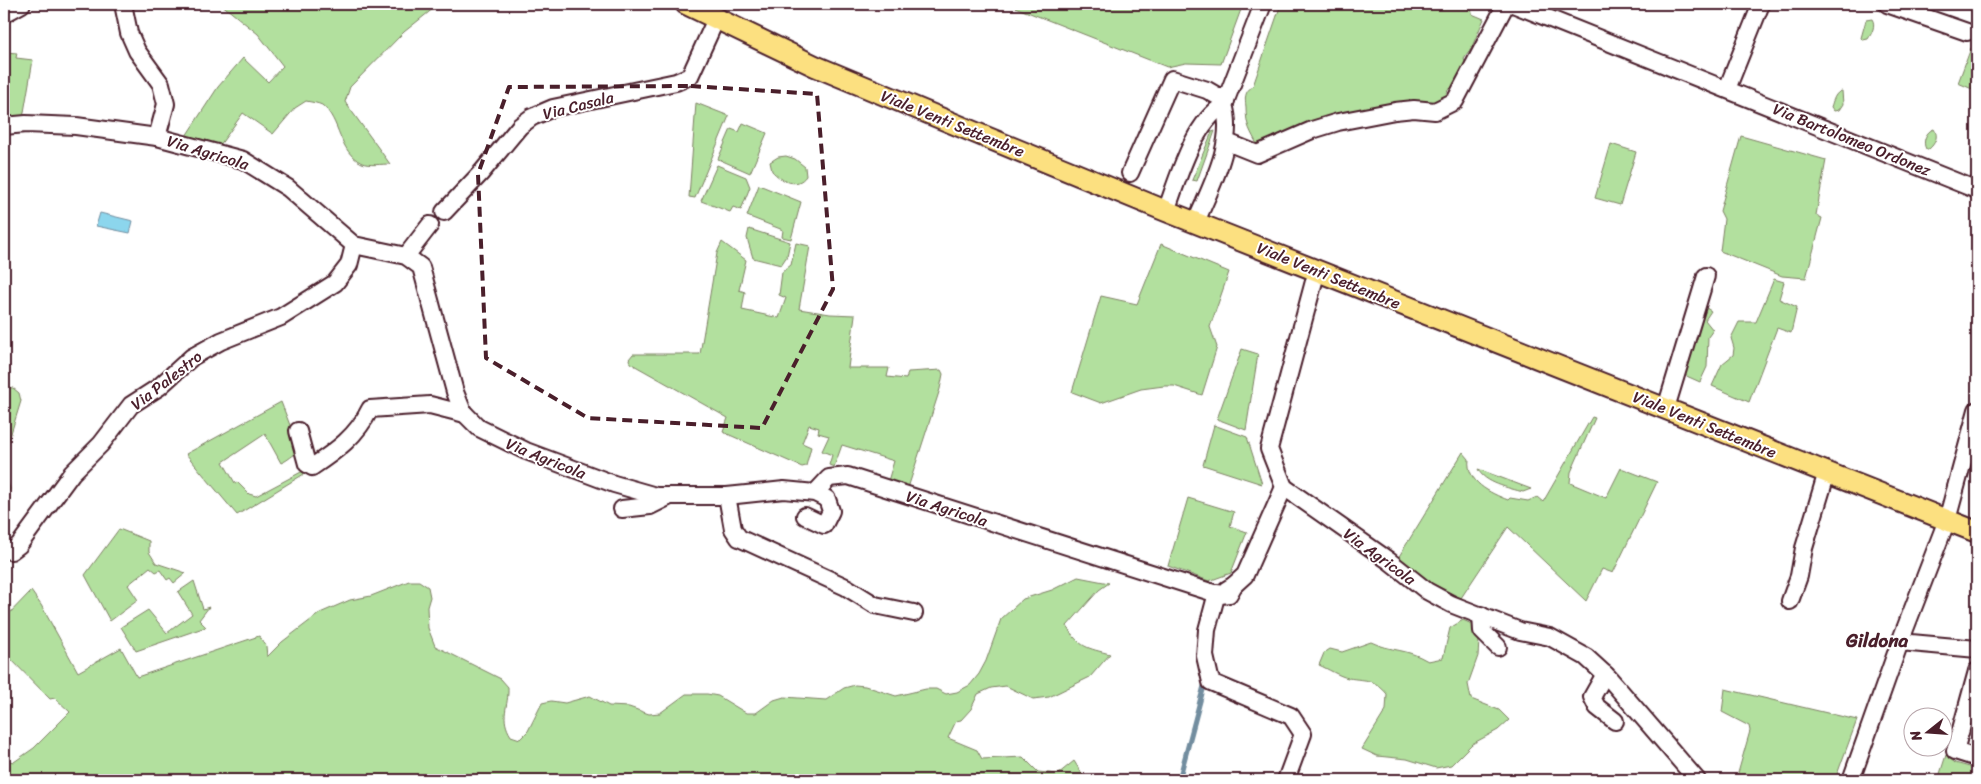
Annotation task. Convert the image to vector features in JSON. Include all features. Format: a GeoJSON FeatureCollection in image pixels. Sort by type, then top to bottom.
{"type":"FeatureCollection","features":[{"type":"Feature","properties":{"kind":"main road","name":"Viale Venti Settembre"},"geometry":{"type":"LineString","coordinates":[[686,4],[908,106],[1166,211],[1977,531]]}},
{"type":"Feature","properties":{"kind":"street"},"geometry":{"type":"LineString","coordinates":[[4,14],[22,4]]}},
{"type":"Feature","properties":{"kind":"street"},"geometry":{"type":"LineString","coordinates":[[123,4],[129,33],[137,51],[161,84],[166,104],[157,137]]}},
{"type":"Feature","properties":{"kind":"street"},"geometry":{"type":"LineString","coordinates":[[1196,222],[1227,142],[1228,123],[1225,103],[1263,4]]}},
{"type":"Feature","properties":{"kind":"street"},"geometry":{"type":"LineString","coordinates":[[1227,142],[1257,154],[1312,130],[1338,122],[1395,111],[1414,109],[1435,111],[1443,109],[1455,101],[1506,4]]}},
{"type":"Feature","properties":{"kind":"street","name":"Via Bartolomeo Ordonez"},"geometry":{"type":"LineString","coordinates":[[1513,4],[1977,190]]}},
{"type":"Feature","properties":{"kind":"street"},"geometry":{"type":"LineString","coordinates":[[1727,89],[1761,4]]}},
{"type":"Feature","properties":{"kind":"street"},"geometry":{"type":"LineString","coordinates":[[1887,4],[1967,32]]}},
{"type":"Feature","properties":{"kind":"street","name":"Via Casala"},"geometry":{"type":"LineString","coordinates":[[444,212],[481,173],[520,126],[532,116],[553,108],[668,84],[690,76],[716,19]]}},
{"type":"Feature","properties":{"kind":"street"},"geometry":{"type":"LineString","coordinates":[[1130,174],[1167,77],[1207,90],[1225,103]]}},
{"type":"Feature","properties":{"kind":"street"},"geometry":{"type":"LineString","coordinates":[[1166,211],[1203,123],[1225,103]]}},
{"type":"Feature","properties":{"kind":"street","name":"Via Agricola"},"geometry":{"type":"LineString","coordinates":[[4,126],[26,124],[76,126],[157,137],[223,154],[254,166],[307,203],[354,245],[406,256],[421,267],[455,392],[465,414],[479,428],[526,452],[614,484],[656,496],[728,496],[784,490],[815,493],[829,478],[848,476],[1216,593]]}},
{"type":"Feature","properties":{"kind":"street"},"geometry":{"type":"LineString","coordinates":[[406,256],[430,225]]}},
{"type":"Feature","properties":{"kind":"street","name":"Via Palestro"},"geometry":{"type":"LineString","coordinates":[[4,550],[11,551],[18,545],[72,473],[101,444],[131,405],[159,387],[192,357],[221,341],[281,317],[335,283],[349,265],[354,245]]}},
{"type":"Feature","properties":{"kind":"street"},"geometry":{"type":"LineString","coordinates":[[1286,780],[1302,734],[1291,716],[1211,682],[1205,656],[1207,630],[1216,593],[1224,596],[1229,594],[1234,585],[1245,575],[1284,487],[1269,449],[1317,270]]}},
{"type":"Feature","properties":{"kind":"street"},"geometry":{"type":"LineString","coordinates":[[1666,408],[1706,276]]}},
{"type":"Feature","properties":{"kind":"street"},"geometry":{"type":"LineString","coordinates":[[298,431],[307,464],[312,467],[346,443],[356,432],[370,409],[430,405],[465,414]]}},
{"type":"Feature","properties":{"kind":"street"},"geometry":{"type":"LineString","coordinates":[[1851,780],[1900,642],[1947,520],[1977,410]]}},
{"type":"Feature","properties":{"kind":"street"},"geometry":{"type":"LineString","coordinates":[[1790,600],[1799,576],[1804,548],[1827,472]]}},
{"type":"Feature","properties":{"kind":"street","name":"Via Agricola"},"geometry":{"type":"LineString","coordinates":[[1284,487],[1388,560],[1427,591],[1520,631],[1550,637],[1586,657],[1605,674],[1697,780]]}},
{"type":"Feature","properties":{"kind":"street"},"geometry":{"type":"LineString","coordinates":[[805,516],[824,525],[827,522],[831,511],[826,500],[815,493]]}},
{"type":"Feature","properties":{"kind":"street"},"geometry":{"type":"LineString","coordinates":[[622,509],[650,506],[676,495]]}},
{"type":"Feature","properties":{"kind":"street"},"geometry":{"type":"LineString","coordinates":[[728,496],[733,529],[739,538],[846,586],[875,605],[914,613]]}},
{"type":"Feature","properties":{"kind":"street"},"geometry":{"type":"LineString","coordinates":[[1481,615],[1482,631],[1498,647]]}},
{"type":"Feature","properties":{"kind":"street"},"geometry":{"type":"LineString","coordinates":[[1900,642],[1977,650]]}},
{"type":"Feature","properties":{"kind":"street"},"geometry":{"type":"LineString","coordinates":[[1977,671],[1955,751],[1977,758]]}},
{"type":"Feature","properties":{"kind":"street"},"geometry":{"type":"LineString","coordinates":[[1605,674],[1592,697],[1596,708],[1615,721]]}},
{"type":"Feature","properties":{"kind":"highlighted area"},"geometry":{"type":"Polygon","coordinates":[[[691,86],[817,94],[833,289],[762,428],[588,418],[486,358],[478,174],[509,87],[691,86]]]}},
{"type":"Feature","properties":{"kind":"green space"},"geometry":{"type":"Polygon","coordinates":[[[221,4],[439,4],[404,32],[350,87],[345,102],[390,164],[365,164],[354,158],[344,144],[328,111],[322,105],[306,101],[295,108],[273,134],[243,113],[220,145],[186,136],[218,87],[243,58],[268,82],[283,66],[258,34],[221,4]]]}},
{"type":"Feature","properties":{"kind":"green space"},"geometry":{"type":"Polygon","coordinates":[[[1007,4],[1243,4],[1221,64],[1186,63],[1167,67],[1007,4]]]}},
{"type":"Feature","properties":{"kind":"green space"},"geometry":{"type":"Polygon","coordinates":[[[1281,4],[1448,4],[1458,8],[1462,4],[1471,4],[1472,14],[1484,19],[1471,49],[1464,59],[1467,67],[1453,87],[1448,90],[1444,102],[1259,148],[1248,124],[1245,101],[1248,91],[1253,86],[1281,4]]]}},
{"type":"Feature","properties":{"kind":"green space"},"geometry":{"type":"Polygon","coordinates":[[[1872,19],[1874,26],[1872,32],[1868,39],[1863,40],[1861,38],[1866,20],[1872,19]]]}},
{"type":"Feature","properties":{"kind":"green space"},"geometry":{"type":"Polygon","coordinates":[[[7,23],[9,27],[6,52],[17,53],[16,58],[33,60],[23,118],[4,119],[4,25],[7,23]]]}},
{"type":"Feature","properties":{"kind":"green space"},"geometry":{"type":"Polygon","coordinates":[[[1971,48],[1977,50],[1977,91],[1958,83],[1971,48]]]}},
{"type":"Feature","properties":{"kind":"green space"},"geometry":{"type":"Polygon","coordinates":[[[1842,91],[1843,104],[1839,110],[1834,111],[1831,107],[1836,95],[1842,91]]]}},
{"type":"Feature","properties":{"kind":"green space"},"geometry":{"type":"Polygon","coordinates":[[[696,103],[729,116],[695,198],[689,197],[696,103]]]}},
{"type":"Feature","properties":{"kind":"green space"},"geometry":{"type":"Polygon","coordinates":[[[743,123],[767,133],[750,173],[718,159],[731,129],[739,132],[743,123]]]}},
{"type":"Feature","properties":{"kind":"green space"},"geometry":{"type":"Polygon","coordinates":[[[1934,129],[1936,140],[1929,149],[1926,149],[1924,143],[1926,137],[1934,129]]]}},
{"type":"Feature","properties":{"kind":"green space"},"geometry":{"type":"Polygon","coordinates":[[[1215,131],[1197,181],[1192,180],[1212,132],[1215,131]]]}},
{"type":"Feature","properties":{"kind":"green space"},"geometry":{"type":"Polygon","coordinates":[[[1741,136],[1826,160],[1816,215],[1822,218],[1806,278],[1782,276],[1720,251],[1724,219],[1720,211],[1741,136]]]}},
{"type":"Feature","properties":{"kind":"green space"},"geometry":{"type":"Polygon","coordinates":[[[1611,144],[1636,152],[1620,205],[1595,198],[1611,144]]]}},
{"type":"Feature","properties":{"kind":"green space"},"geometry":{"type":"Polygon","coordinates":[[[786,156],[795,159],[805,167],[806,176],[802,180],[794,183],[789,182],[780,178],[772,171],[770,162],[778,157],[786,156]]]}},
{"type":"Feature","properties":{"kind":"green space"},"geometry":{"type":"Polygon","coordinates":[[[717,165],[746,177],[750,187],[741,210],[733,207],[730,212],[701,201],[717,165]]]}},
{"type":"Feature","properties":{"kind":"green space"},"geometry":{"type":"Polygon","coordinates":[[[759,185],[801,202],[791,239],[782,237],[783,230],[747,216],[759,185]]]}},
{"type":"Feature","properties":{"kind":"green space"},"geometry":{"type":"Polygon","coordinates":[[[749,229],[790,242],[787,256],[781,265],[753,258],[747,238],[749,229]]]}},
{"type":"Feature","properties":{"kind":"green space"},"geometry":{"type":"Polygon","coordinates":[[[722,242],[746,260],[739,290],[745,292],[742,310],[779,318],[786,298],[779,295],[782,272],[791,265],[796,243],[810,246],[799,309],[830,314],[855,315],[848,368],[889,368],[887,377],[906,379],[908,372],[941,370],[943,374],[940,389],[908,488],[888,481],[894,461],[842,445],[834,467],[829,465],[832,455],[822,451],[829,436],[818,433],[819,428],[809,425],[802,443],[811,447],[806,466],[802,467],[723,432],[728,418],[630,363],[629,359],[633,354],[700,354],[717,253],[722,242]]]}},
{"type":"Feature","properties":{"kind":"green space"},"geometry":{"type":"Polygon","coordinates":[[[1161,244],[1229,272],[1210,327],[1217,347],[1202,395],[1174,386],[1164,386],[1141,389],[1101,403],[1072,392],[1101,296],[1137,304],[1161,244]]]}},
{"type":"Feature","properties":{"kind":"green space"},"geometry":{"type":"Polygon","coordinates":[[[1774,279],[1784,282],[1779,299],[1797,307],[1791,333],[1777,328],[1749,402],[1712,386],[1722,364],[1733,355],[1734,348],[1731,338],[1739,322],[1756,322],[1774,279]]]}},
{"type":"Feature","properties":{"kind":"green space"},"geometry":{"type":"Polygon","coordinates":[[[1703,306],[1711,311],[1705,320],[1713,330],[1708,337],[1707,367],[1700,382],[1682,374],[1703,306]]]}},
{"type":"Feature","properties":{"kind":"green space"},"geometry":{"type":"Polygon","coordinates":[[[1242,349],[1258,354],[1246,430],[1217,419],[1242,349]]]}},
{"type":"Feature","properties":{"kind":"green space"},"geometry":{"type":"Polygon","coordinates":[[[4,387],[13,388],[19,393],[21,401],[8,443],[6,475],[10,489],[4,503],[4,387]]]}},
{"type":"Feature","properties":{"kind":"green space"},"geometry":{"type":"Polygon","coordinates":[[[281,402],[300,451],[281,463],[265,434],[223,462],[235,483],[237,482],[249,494],[256,496],[303,471],[304,474],[237,515],[186,454],[281,402]]]}},
{"type":"Feature","properties":{"kind":"green space"},"geometry":{"type":"Polygon","coordinates":[[[1592,417],[1595,418],[1571,472],[1570,483],[1606,498],[1621,468],[1657,482],[1613,573],[1602,569],[1586,601],[1508,527],[1461,598],[1429,582],[1398,558],[1463,452],[1469,459],[1471,474],[1487,490],[1508,500],[1510,498],[1528,501],[1537,497],[1543,502],[1592,417]]]}},
{"type":"Feature","properties":{"kind":"green space"},"geometry":{"type":"Polygon","coordinates":[[[1214,425],[1247,437],[1262,484],[1203,465],[1214,425]]]}},
{"type":"Feature","properties":{"kind":"green space"},"geometry":{"type":"Polygon","coordinates":[[[1478,469],[1531,489],[1523,492],[1498,484],[1486,478],[1478,469]]]}},
{"type":"Feature","properties":{"kind":"green space"},"geometry":{"type":"Polygon","coordinates":[[[1188,498],[1234,512],[1230,526],[1247,532],[1231,573],[1209,581],[1168,566],[1188,498]]]}},
{"type":"Feature","properties":{"kind":"green space"},"geometry":{"type":"Polygon","coordinates":[[[119,529],[149,541],[149,552],[156,563],[186,573],[174,583],[170,578],[167,580],[160,570],[156,572],[150,567],[128,585],[138,600],[110,621],[85,575],[119,529]]]}},
{"type":"Feature","properties":{"kind":"green space"},"geometry":{"type":"Polygon","coordinates":[[[1078,577],[1109,583],[1099,590],[1067,626],[1080,643],[1110,654],[1090,677],[1049,697],[1033,699],[1006,686],[991,688],[978,694],[971,709],[961,720],[956,721],[948,738],[977,750],[982,759],[1023,757],[1038,772],[1058,774],[1074,761],[1086,780],[4,780],[4,760],[14,762],[34,748],[70,712],[55,698],[50,699],[4,652],[4,619],[31,591],[41,605],[78,672],[121,648],[137,677],[259,636],[266,646],[267,657],[282,642],[320,613],[350,600],[371,596],[409,581],[419,581],[428,587],[430,597],[427,607],[428,628],[435,646],[501,679],[508,687],[505,717],[507,729],[511,736],[520,739],[528,731],[542,703],[551,701],[565,703],[590,696],[609,706],[629,707],[649,714],[660,713],[686,694],[707,694],[718,696],[746,713],[756,713],[774,700],[784,697],[826,700],[844,688],[855,685],[865,686],[896,696],[926,689],[936,689],[946,694],[957,692],[970,685],[979,674],[986,661],[1001,619],[1023,599],[1052,590],[1078,577]]]}},
{"type":"Feature","properties":{"kind":"green space"},"geometry":{"type":"Polygon","coordinates":[[[194,581],[203,609],[209,607],[199,620],[206,627],[136,651],[121,627],[148,610],[167,633],[192,614],[178,592],[194,581]]]}},
{"type":"Feature","properties":{"kind":"green space"},"geometry":{"type":"Polygon","coordinates":[[[1463,620],[1476,626],[1479,641],[1478,656],[1468,684],[1471,699],[1499,710],[1509,720],[1498,730],[1472,744],[1451,765],[1436,768],[1407,759],[1377,756],[1362,749],[1386,710],[1387,694],[1374,683],[1348,678],[1319,665],[1324,653],[1330,649],[1342,652],[1371,642],[1413,654],[1428,661],[1443,658],[1450,628],[1463,620]]]}},
{"type":"Feature","properties":{"kind":"green space"},"geometry":{"type":"Polygon","coordinates":[[[1725,689],[1857,720],[1835,780],[1736,780],[1750,731],[1749,726],[1722,712],[1725,689]]]}},
{"type":"Feature","properties":{"kind":"green space"},"geometry":{"type":"Polygon","coordinates":[[[1946,756],[1955,763],[1977,769],[1977,780],[1938,780],[1946,756]]]}},
{"type":"Feature","properties":{"kind":"water"},"geometry":{"type":"Polygon","coordinates":[[[100,213],[133,221],[130,233],[96,226],[100,213]]]}},
{"type":"Feature","properties":{"kind":"waterway"},"geometry":{"type":"LineString","coordinates":[[1179,780],[1204,686]]}},
{"type":"Feature","properties":{"kind":"district","name":"Gildona"},"geometry":{"type":"Point","coordinates":[1877,640]}}]}
